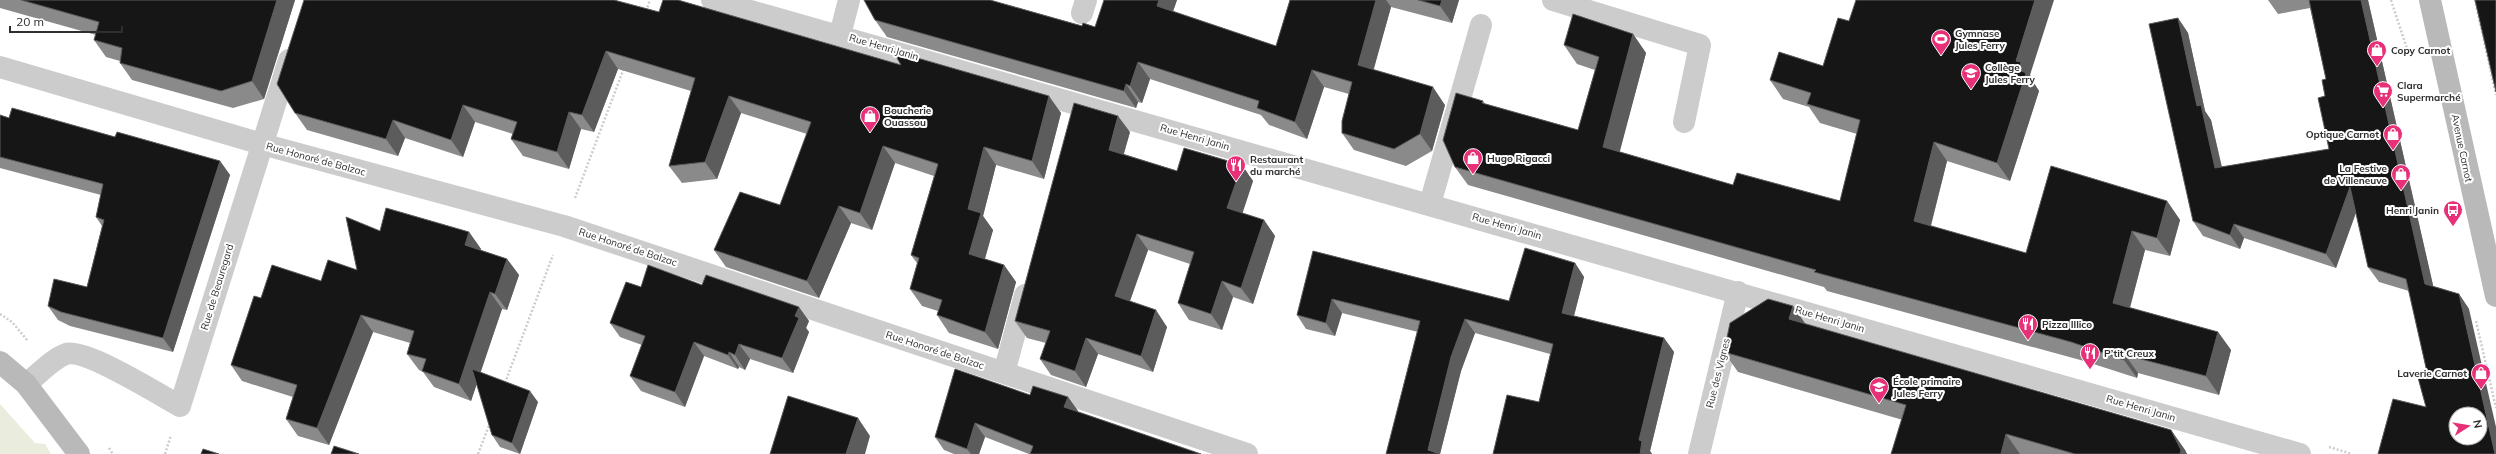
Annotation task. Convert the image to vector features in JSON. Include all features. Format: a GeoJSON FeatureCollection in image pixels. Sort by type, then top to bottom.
{"type":"FeatureCollection","features":[{"type":"Feature","properties":{"kind":"street","name":"Rue Henri Janin"},"geometry":{"type":"LineString","coordinates":[[712,0],[1078,103],[2300,454]]}},
{"type":"Feature","properties":{"kind":"street"},"geometry":{"type":"LineString","coordinates":[[840,35],[849,0]]}},
{"type":"Feature","properties":{"kind":"street"},"geometry":{"type":"LineString","coordinates":[[1553,0],[1700,45],[1684,122]]}},
{"type":"Feature","properties":{"kind":"street","name":"Avenue Carnot"},"geometry":{"type":"LineString","coordinates":[[2430,0],[2496,296]]}},
{"type":"Feature","properties":{"kind":"street"},"geometry":{"type":"LineString","coordinates":[[1430,204],[1481,25]]}},
{"type":"Feature","properties":{"kind":"street","name":"Rue de Beauregard"},"geometry":{"type":"LineString","coordinates":[[26,384],[66,354],[78,354],[94,359],[180,406],[296,38]]}},
{"type":"Feature","properties":{"kind":"street","name":"Rue Honoré de Balzac"},"geometry":{"type":"LineString","coordinates":[[0,67],[262,144],[564,226],[1247,454]]}},
{"type":"Feature","properties":{"kind":"street"},"geometry":{"type":"LineString","coordinates":[[1071,126],[1078,103]]}},
{"type":"Feature","properties":{"kind":"street"},"geometry":{"type":"LineString","coordinates":[[1004,373],[1031,272]]}},
{"type":"Feature","properties":{"kind":"street","name":"Rue des Vignes"},"geometry":{"type":"LineString","coordinates":[[1699,454],[1738,292]]}},
{"type":"Feature","properties":{"kind":"street"},"geometry":{"type":"LineString","coordinates":[[0,362],[26,384],[79,454]]}},
{"type":"Feature","properties":{"kind":"path"},"geometry":{"type":"LineString","coordinates":[[2475,0],[2496,95]]}},
{"type":"Feature","properties":{"kind":"path"},"geometry":{"type":"LineString","coordinates":[[0,314],[12,322],[33,346]]}},
{"type":"Feature","properties":{"kind":"path"},"geometry":{"type":"LineString","coordinates":[[165,454],[169,439]]}},
{"type":"Feature","properties":{"kind":"shaded area"},"geometry":{"type":"Polygon","coordinates":[[[0,404],[35,443],[45,444],[51,454],[0,454],[0,404]]]}},
{"type":"Feature","properties":{"kind":"building"},"geometry":{"type":"Polygon","coordinates":[[[21,0],[277,0],[252,81],[221,91],[120,63],[122,48],[94,40],[99,22],[21,0]]]}},
{"type":"Feature","properties":{"kind":"building"},"geometry":{"type":"Polygon","coordinates":[[[304,0],[614,0],[659,12],[663,0],[678,0],[901,65],[893,51],[1049,96],[1032,161],[984,147],[968,209],[981,213],[969,254],[1004,265],[985,332],[937,315],[942,300],[910,289],[919,258],[911,255],[938,164],[883,146],[860,213],[839,206],[807,281],[714,250],[740,192],[780,205],[811,122],[729,96],[705,162],[669,166],[695,78],[606,51],[582,115],[569,112],[557,152],[511,139],[517,122],[463,105],[451,140],[393,120],[386,139],[295,113],[277,84],[304,0]]]}},
{"type":"Feature","properties":{"kind":"building"},"geometry":{"type":"Polygon","coordinates":[[[864,0],[990,0],[1082,26],[1083,23],[1095,27],[1104,0],[1159,0],[1157,6],[1276,46],[1290,0],[1376,0],[1358,65],[1433,87],[1420,134],[1394,149],[1342,133],[1342,121],[1352,82],[1312,70],[1295,122],[1257,108],[1259,101],[1138,62],[1130,86],[1126,84],[1124,91],[875,20],[864,0]]]}},
{"type":"Feature","properties":{"kind":"building"},"geometry":{"type":"Polygon","coordinates":[[[1418,0],[1442,0],[1440,6],[1418,0]]]}},
{"type":"Feature","properties":{"kind":"building"},"geometry":{"type":"Polygon","coordinates":[[[1856,0],[2035,0],[2016,61],[2021,62],[2019,70],[2026,73],[1997,163],[1934,142],[1914,221],[2026,253],[2051,166],[2167,201],[2157,238],[2132,231],[2113,303],[2218,332],[2206,376],[2125,355],[2124,360],[2071,342],[1814,272],[1816,270],[1455,167],[1443,140],[1456,93],[1483,101],[1482,103],[1578,130],[1599,57],[1564,45],[1573,14],[1633,34],[1603,147],[1733,185],[1737,173],[1840,201],[1860,120],[1807,104],[1811,93],[1770,80],[1779,52],[1823,66],[1838,18],[1849,21],[1856,0]]]}},
{"type":"Feature","properties":{"kind":"building"},"geometry":{"type":"Polygon","coordinates":[[[2309,0],[2361,0],[2425,284],[2459,294],[2484,406],[2448,406],[2448,446],[2488,446],[2488,423],[2495,454],[2378,454],[2393,399],[2426,407],[2417,374],[2427,372],[2406,279],[2368,267],[2350,187],[2326,254],[2234,224],[2230,235],[2193,221],[2149,24],[2178,18],[2197,106],[2201,105],[2215,168],[2329,149],[2318,98],[2325,96],[2322,80],[2326,79],[2309,0]]]}},
{"type":"Feature","properties":{"kind":"building"},"geometry":{"type":"Polygon","coordinates":[[[2475,0],[2496,0],[2496,92],[2475,0]]]}},
{"type":"Feature","properties":{"kind":"building"},"geometry":{"type":"Polygon","coordinates":[[[1074,103],[1118,116],[1109,150],[1177,171],[1184,148],[1242,165],[1227,208],[1264,220],[1241,288],[1222,281],[1211,314],[1178,303],[1194,252],[1137,234],[1115,296],[1156,310],[1141,356],[1086,338],[1075,371],[1040,359],[1050,331],[1015,321],[1074,103]]]}},
{"type":"Feature","properties":{"kind":"building"},"geometry":{"type":"Polygon","coordinates":[[[12,108],[115,137],[117,132],[220,161],[163,338],[61,312],[48,306],[54,279],[87,287],[104,220],[96,217],[103,184],[0,157],[0,115],[9,118],[12,108]]]}},
{"type":"Feature","properties":{"kind":"building"},"geometry":{"type":"Polygon","coordinates":[[[386,208],[469,232],[465,245],[507,259],[495,294],[490,292],[459,384],[422,371],[426,359],[407,354],[414,331],[361,315],[317,428],[286,419],[297,385],[231,365],[254,296],[261,298],[272,265],[321,281],[328,260],[357,270],[346,217],[380,231],[386,208]]]}},
{"type":"Feature","properties":{"kind":"building"},"geometry":{"type":"Polygon","coordinates":[[[1525,248],[1575,263],[1562,313],[1664,338],[1639,440],[1642,441],[1640,454],[1493,454],[1507,395],[1539,402],[1553,344],[1465,319],[1451,357],[1428,450],[1440,454],[1386,454],[1420,321],[1332,299],[1326,323],[1297,315],[1313,251],[1509,301],[1525,248]]]}},
{"type":"Feature","properties":{"kind":"building"},"geometry":{"type":"Polygon","coordinates":[[[648,265],[702,285],[706,275],[799,307],[795,316],[799,318],[782,358],[739,344],[735,355],[729,352],[728,355],[694,342],[675,392],[630,376],[645,336],[610,323],[626,282],[641,287],[648,265]]]}},
{"type":"Feature","properties":{"kind":"building"},"geometry":{"type":"Polygon","coordinates":[[[1768,299],[1793,306],[1789,319],[2171,430],[2181,450],[2180,454],[2075,454],[2006,434],[2001,454],[1891,454],[1906,405],[1724,352],[1730,323],[1768,299]]]}},
{"type":"Feature","properties":{"kind":"building"},"geometry":{"type":"Polygon","coordinates":[[[472,369],[530,391],[512,443],[492,435],[472,369]]]}},
{"type":"Feature","properties":{"kind":"building"},"geometry":{"type":"Polygon","coordinates":[[[955,369],[1030,395],[1033,386],[1068,397],[1064,407],[1201,454],[1030,454],[1033,446],[975,423],[967,449],[935,437],[955,369]]]}},
{"type":"Feature","properties":{"kind":"building"},"geometry":{"type":"Polygon","coordinates":[[[788,396],[858,418],[846,454],[770,454],[788,396]]]}},
{"type":"Feature","properties":{"kind":"building"},"geometry":{"type":"Polygon","coordinates":[[[334,446],[359,454],[331,454],[334,446]]]}},
{"type":"Feature","properties":{"kind":"building"},"geometry":{"type":"Polygon","coordinates":[[[203,449],[219,454],[201,454],[203,449]]]}},
{"type":"Feature","properties":{"kind":"place","name":"Gymnase Jules Ferry"},"geometry":{"type":"Point","coordinates":[1941,56]}},
{"type":"Feature","properties":{"kind":"place","name":"Copy Carnot"},"geometry":{"type":"Point","coordinates":[2377,67]}},
{"type":"Feature","properties":{"kind":"place","name":"Collège Jules Ferry"},"geometry":{"type":"Point","coordinates":[1971,90]}},
{"type":"Feature","properties":{"kind":"place","name":"Clara Supermarché"},"geometry":{"type":"Point","coordinates":[2383,108]}},
{"type":"Feature","properties":{"kind":"place","name":"Boucherie Ouassou"},"geometry":{"type":"Point","coordinates":[870,133]}},
{"type":"Feature","properties":{"kind":"place","name":"Optique Carnot"},"geometry":{"type":"Point","coordinates":[2393,151]}},
{"type":"Feature","properties":{"kind":"place","name":"Hugo Rigacci"},"geometry":{"type":"Point","coordinates":[1473,175]}},
{"type":"Feature","properties":{"kind":"place","name":"Restaurant du marché"},"geometry":{"type":"Point","coordinates":[1236,182]}},
{"type":"Feature","properties":{"kind":"place","name":"La Festive de Villeneuve"},"geometry":{"type":"Point","coordinates":[2401,191]}},
{"type":"Feature","properties":{"kind":"place","name":"Henri Janin"},"geometry":{"type":"Point","coordinates":[2453,227]}},
{"type":"Feature","properties":{"kind":"place","name":"Pizza Illico"},"geometry":{"type":"Point","coordinates":[2028,341]}},
{"type":"Feature","properties":{"kind":"place","name":"P’tit Creux"},"geometry":{"type":"Point","coordinates":[2090,370]}},
{"type":"Feature","properties":{"kind":"place","name":"Laverie Carnot"},"geometry":{"type":"Point","coordinates":[2481,390]}},
{"type":"Feature","properties":{"kind":"place","name":"École primaire Jules Ferry"},"geometry":{"type":"Point","coordinates":[1879,404]}}]}
